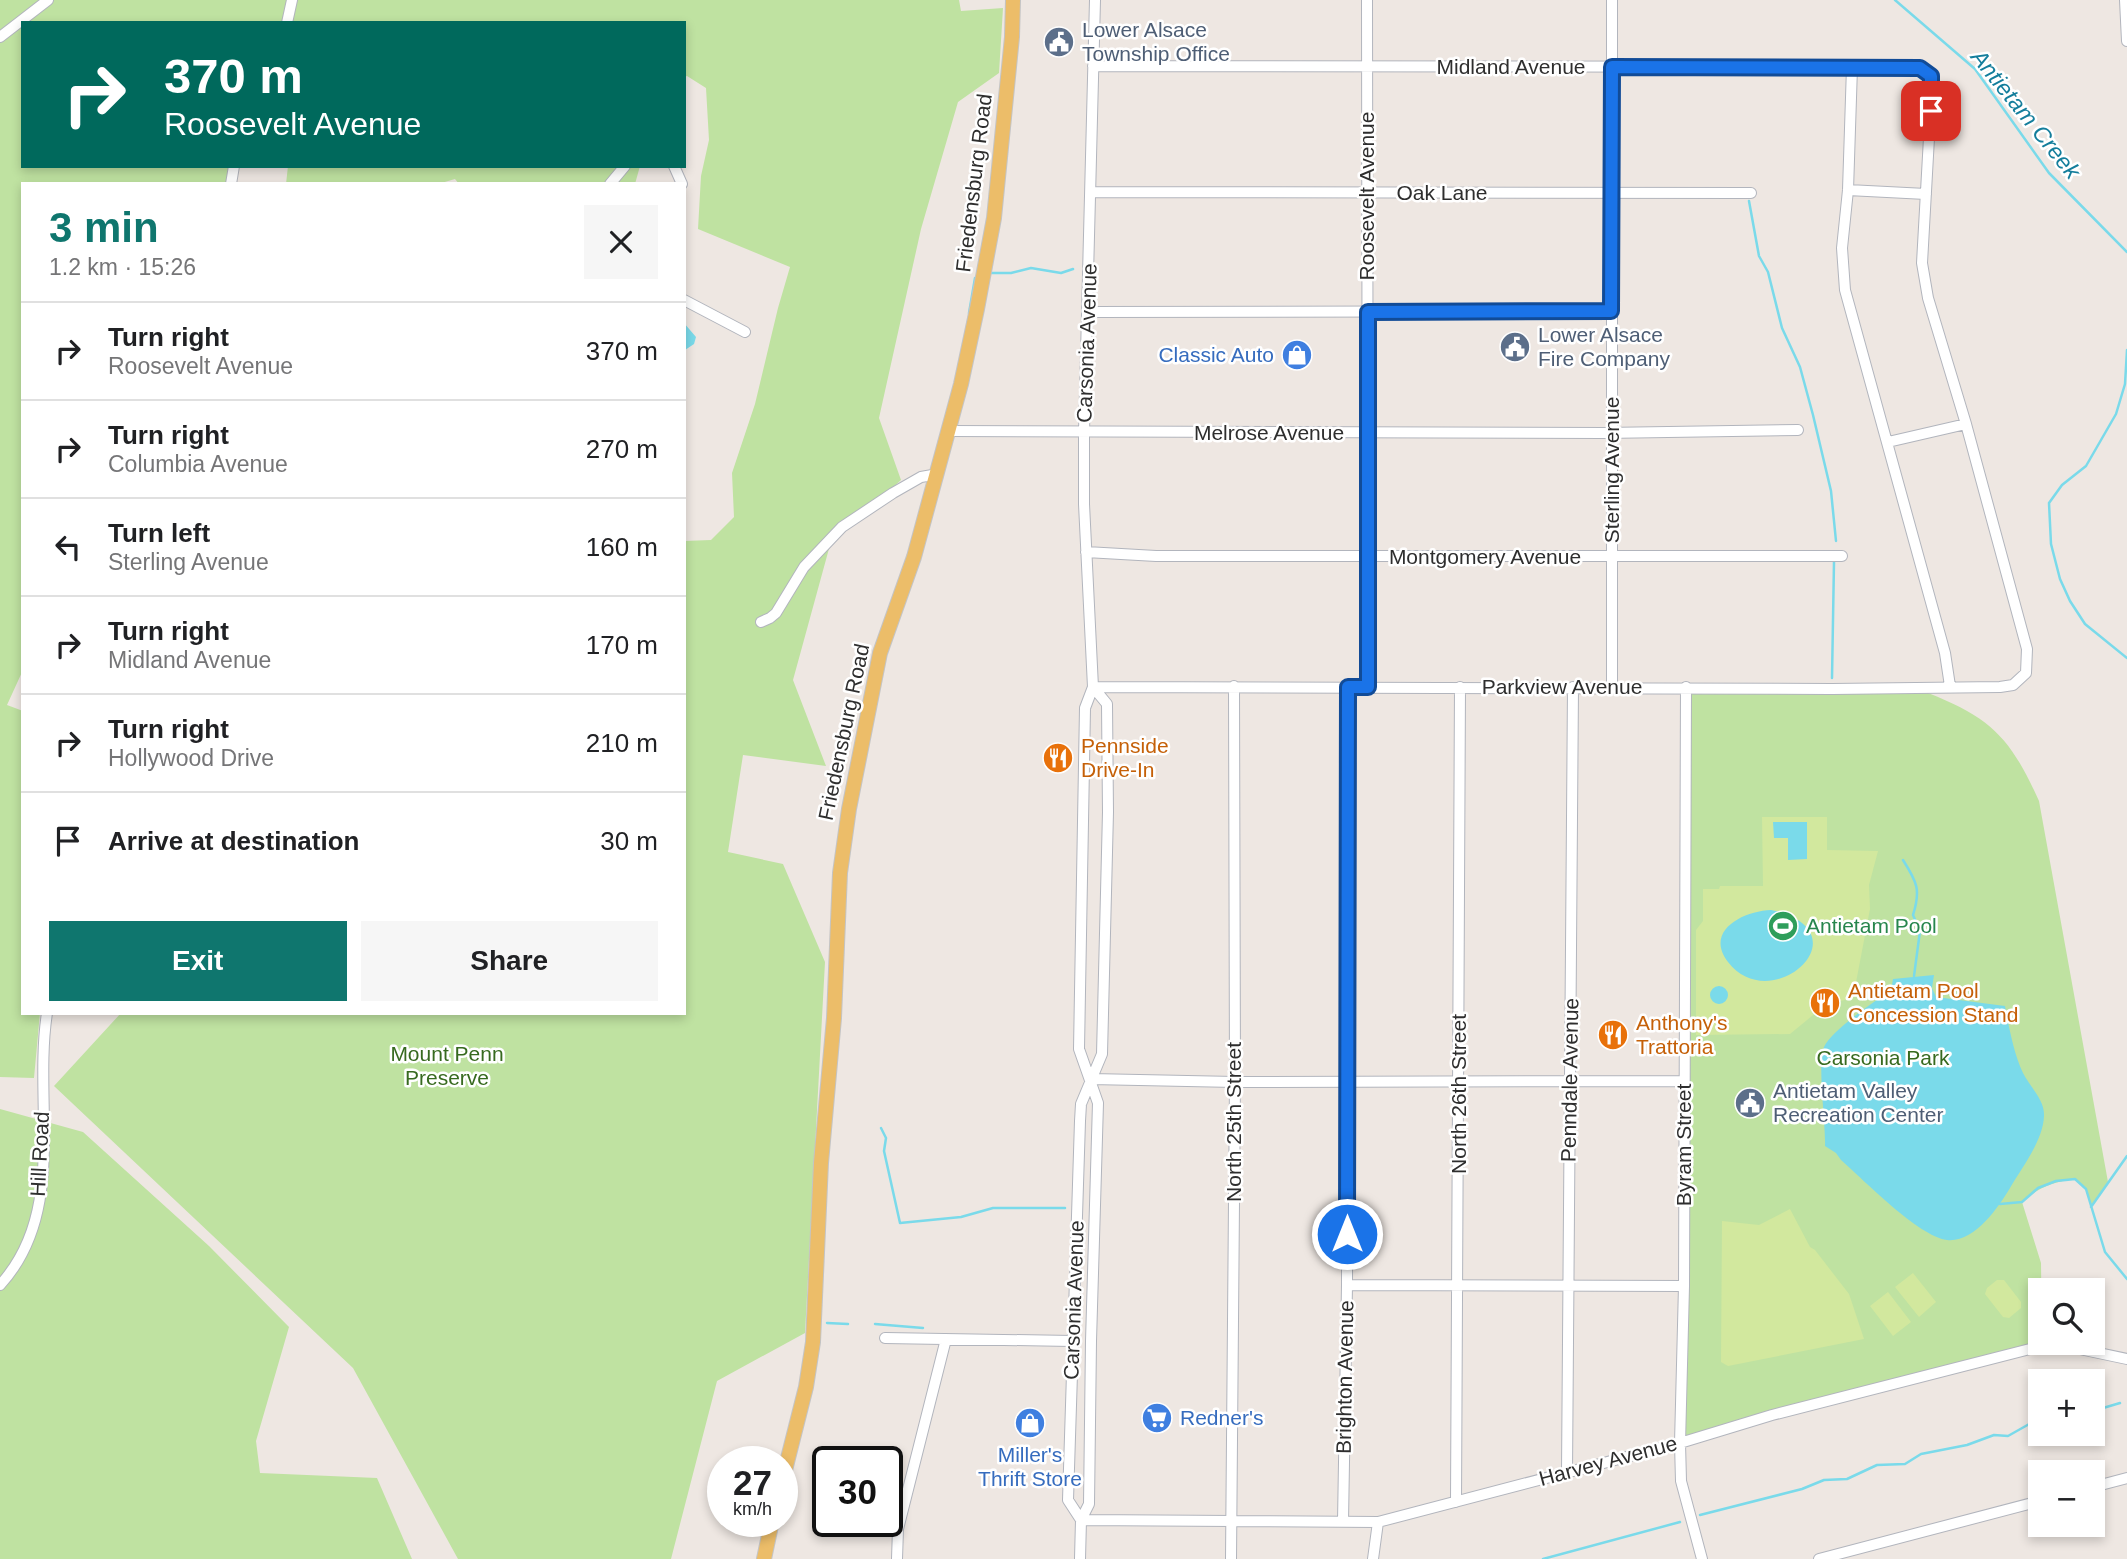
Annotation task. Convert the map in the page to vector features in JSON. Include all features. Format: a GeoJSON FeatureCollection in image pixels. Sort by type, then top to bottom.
{"type":"FeatureCollection","features":[{"type":"Feature","properties":{"kind":"main road","name":"Friedensburg Road"},"geometry":{"type":"LineString","coordinates":[[791,1446],[806,1387],[813,1342],[821,1175],[832,1047],[840,873],[845,832],[880,653],[915,556],[949,431],[977,309],[994,218],[1012,37],[1013,0]]}},
{"type":"Feature","properties":{"kind":"main road"},"geometry":{"type":"LineString","coordinates":[[764,1559],[769,1537]]}},
{"type":"Feature","properties":{"kind":"street"},"geometry":{"type":"LineString","coordinates":[[0,37],[48,0]]}},
{"type":"Feature","properties":{"kind":"street"},"geometry":{"type":"LineString","coordinates":[[288,21],[292,0]]}},
{"type":"Feature","properties":{"kind":"street","name":"Carsonia Avenue"},"geometry":{"type":"LineString","coordinates":[[1080,1559],[1081,1520],[1089,1504],[1098,1103],[1080,1049],[1085,708],[1093,687],[1086,552],[1084,432],[1095,0]]}},
{"type":"Feature","properties":{"kind":"street","name":"Roosevelt Avenue"},"geometry":{"type":"LineString","coordinates":[[1367,0],[1368,687]]}},
{"type":"Feature","properties":{"kind":"street","name":"Sterling Avenue"},"geometry":{"type":"LineString","coordinates":[[1612,0],[1612,687]]}},
{"type":"Feature","properties":{"kind":"street"},"geometry":{"type":"LineString","coordinates":[[2125,0],[2127,41]]}},
{"type":"Feature","properties":{"kind":"street","name":"Midland Avenue"},"geometry":{"type":"LineString","coordinates":[[1093,66],[1909,67],[1927,72],[1932,84],[1926,194]]}},
{"type":"Feature","properties":{"kind":"street"},"geometry":{"type":"LineString","coordinates":[[1852,67],[1848,190],[1842,248],[1845,290],[1945,653],[1950,686]]}},
{"type":"Feature","properties":{"kind":"street"},"geometry":{"type":"LineString","coordinates":[[612,182],[623,168]]}},
{"type":"Feature","properties":{"kind":"street"},"geometry":{"type":"LineString","coordinates":[[1848,190],[1926,194],[1922,263],[1927,298],[1966,424],[1888,442]]}},
{"type":"Feature","properties":{"kind":"street","name":"Oak Lane"},"geometry":{"type":"LineString","coordinates":[[1091,192],[1751,193]]}},
{"type":"Feature","properties":{"kind":"street"},"geometry":{"type":"LineString","coordinates":[[686,301],[745,332]]}},
{"type":"Feature","properties":{"kind":"street"},"geometry":{"type":"LineString","coordinates":[[1088,312],[1611,311]]}},
{"type":"Feature","properties":{"kind":"street","name":"Parkview Avenue"},"geometry":{"type":"LineString","coordinates":[[1093,687],[1832,689],[2013,685],[2026,673],[2028,649],[1966,424]]}},
{"type":"Feature","properties":{"kind":"street","name":"Melrose Avenue"},"geometry":{"type":"LineString","coordinates":[[949,431],[1613,433],[1798,430]]}},
{"type":"Feature","properties":{"kind":"street"},"geometry":{"type":"LineString","coordinates":[[761,622],[776,613],[804,567],[842,527],[892,493],[921,477],[937,474]]}},
{"type":"Feature","properties":{"kind":"street","name":"Montgomery Avenue"},"geometry":{"type":"LineString","coordinates":[[1086,552],[1156,556],[1842,556]]}},
{"type":"Feature","properties":{"kind":"street","name":"North 25th Street"},"geometry":{"type":"LineString","coordinates":[[1231,1559],[1235,1082],[1234,686]]}},
{"type":"Feature","properties":{"kind":"street","name":"Carsonia Avenue"},"geometry":{"type":"LineString","coordinates":[[1081,1520],[1068,1500],[1081,1104],[1102,1054],[1108,811],[1107,704],[1093,687]]}},
{"type":"Feature","properties":{"kind":"street","name":"Brighton Avenue"},"geometry":{"type":"LineString","coordinates":[[1343,1521],[1347,1285],[1348,687]]}},
{"type":"Feature","properties":{"kind":"street","name":"North 26th Street"},"geometry":{"type":"LineString","coordinates":[[1457,1502],[1460,687]]}},
{"type":"Feature","properties":{"kind":"street","name":"Penndale Avenue"},"geometry":{"type":"LineString","coordinates":[[1567,1472],[1573,687]]}},
{"type":"Feature","properties":{"kind":"street","name":"Byram Street"},"geometry":{"type":"LineString","coordinates":[[1686,687],[1684,1286],[1680,1443],[1681,1481],[1702,1559]]}},
{"type":"Feature","properties":{"kind":"street","name":"Hill Road"},"geometry":{"type":"LineString","coordinates":[[0,1285],[23,1253],[40,1196],[44,1146],[43,1060],[47,1015]]}},
{"type":"Feature","properties":{"kind":"street"},"geometry":{"type":"LineString","coordinates":[[1091,1079],[1235,1082],[1684,1081]]}},
{"type":"Feature","properties":{"kind":"street"},"geometry":{"type":"LineString","coordinates":[[1347,1285],[1684,1286]]}},
{"type":"Feature","properties":{"kind":"street"},"geometry":{"type":"LineString","coordinates":[[886,1338],[1072,1341]]}},
{"type":"Feature","properties":{"kind":"street"},"geometry":{"type":"LineString","coordinates":[[897,1559],[898,1529],[946,1339]]}},
{"type":"Feature","properties":{"kind":"street","name":"Harvey Avenue"},"geometry":{"type":"LineString","coordinates":[[1081,1520],[1378,1522],[1680,1443],[1772,1415],[2030,1349],[2076,1348],[2126,1364]]}},
{"type":"Feature","properties":{"kind":"street"},"geometry":{"type":"LineString","coordinates":[[2105,1484],[2127,1478]]}},
{"type":"Feature","properties":{"kind":"street"},"geometry":{"type":"LineString","coordinates":[[1819,1559],[2028,1504]]}},
{"type":"Feature","properties":{"kind":"street"},"geometry":{"type":"LineString","coordinates":[[1373,1559],[1378,1522]]}},
{"type":"Feature","properties":{"kind":"green space","name":"Mount Penn Preserve"},"geometry":{"type":"Polygon","coordinates":[[[0,0],[959,0],[961,11],[1003,8],[999,73],[958,102],[921,229],[879,418],[901,480],[830,545],[793,680],[826,766],[743,755],[728,852],[783,864],[825,962],[805,1333],[717,1381],[671,1559],[458,1559],[353,1368],[54,1086],[119,1015],[686,1015],[686,541],[711,540],[734,517],[732,473],[755,404],[790,267],[698,229],[701,176],[709,140],[706,88],[686,76],[686,21],[21,21],[21,168],[238,168],[236,182],[21,182],[21,674],[7,705],[21,710],[21,1015],[40,1015],[34,1078],[0,1077],[0,0]]]}},
{"type":"Feature","properties":{"kind":"green space"},"geometry":{"type":"Polygon","coordinates":[[[288,168],[639,168],[636,182],[457,182],[455,179],[445,182],[286,182],[288,168]]]}},
{"type":"Feature","properties":{"kind":"green space","name":"Carsonia Park"},"geometry":{"type":"Polygon","coordinates":[[[1686,687],[1928,693],[1968,712],[1997,733],[2019,761],[2039,801],[2108,1182],[2091,1207],[2086,1189],[2075,1179],[2047,1186],[2022,1202],[2041,1263],[2041,1278],[2028,1278],[2028,1351],[1680,1443],[1686,687]]]}},
{"type":"Feature","properties":{"kind":"green space","name":"Antietam Pool"},"geometry":{"type":"Polygon","coordinates":[[[1762,817],[1827,817],[1827,850],[1878,851],[1869,885],[1870,909],[1853,998],[1836,1002],[1820,1013],[1818,1011],[1790,1034],[1696,1035],[1696,930],[1703,921],[1703,889],[1719,889],[1720,886],[1763,886],[1762,817]]]}},
{"type":"Feature","properties":{"kind":"green space"},"geometry":{"type":"Polygon","coordinates":[[[0,1109],[83,1132],[209,1246],[289,1327],[256,1441],[260,1473],[377,1478],[412,1559],[0,1559],[0,1109]]]}},
{"type":"Feature","properties":{"kind":"green space"},"geometry":{"type":"Polygon","coordinates":[[[1790,1209],[1810,1247],[1849,1294],[1864,1339],[1728,1366],[1721,1362],[1722,1221],[1759,1225],[1790,1209]]]}},
{"type":"Feature","properties":{"kind":"green space"},"geometry":{"type":"Polygon","coordinates":[[[1913,1273],[1936,1302],[1919,1317],[1895,1287],[1913,1273]]]}},
{"type":"Feature","properties":{"kind":"green space"},"geometry":{"type":"Polygon","coordinates":[[[1997,1280],[2004,1280],[2021,1302],[2021,1308],[2009,1318],[2003,1317],[1985,1294],[1987,1288],[1997,1280]]]}},
{"type":"Feature","properties":{"kind":"green space"},"geometry":{"type":"Polygon","coordinates":[[[1888,1292],[1911,1322],[1893,1336],[1870,1306],[1888,1292]]]}},
{"type":"Feature","properties":{"kind":"water"},"geometry":{"type":"Polygon","coordinates":[[[686,325],[696,337],[694,344],[686,349],[686,325]]]}},
{"type":"Feature","properties":{"kind":"water"},"geometry":{"type":"Polygon","coordinates":[[[1773,822],[1807,822],[1807,859],[1788,860],[1788,838],[1774,838],[1773,822]]]}},
{"type":"Feature","properties":{"kind":"water"},"geometry":{"type":"Polygon","coordinates":[[[1771,910],[1799,921],[1811,935],[1812,951],[1802,965],[1787,976],[1767,981],[1746,977],[1728,962],[1722,951],[1724,932],[1730,925],[1749,914],[1771,910]]]}},
{"type":"Feature","properties":{"kind":"water"},"geometry":{"type":"Polygon","coordinates":[[[1934,975],[1932,988],[1936,997],[2005,1006],[2020,1066],[2044,1110],[2043,1125],[2036,1144],[1992,1214],[1967,1236],[1947,1240],[1921,1229],[1825,1146],[1821,1066],[1828,1040],[1891,990],[1893,979],[1934,975]]]}},
{"type":"Feature","properties":{"kind":"water"},"geometry":{"type":"Polygon","coordinates":[[[1719,986],[1725,989],[1728,995],[1725,1001],[1719,1004],[1713,1001],[1710,995],[1713,989],[1719,986]]]}},
{"type":"Feature","properties":{"kind":"waterway","name":"Antietam Creek"},"geometry":{"type":"LineString","coordinates":[[1895,0],[1975,69],[2049,173],[2127,252]]}},
{"type":"Feature","properties":{"kind":"waterway"},"geometry":{"type":"LineString","coordinates":[[1749,201],[1759,256],[1768,272],[1782,328],[1800,367],[1813,415],[1831,491],[1836,541]]}},
{"type":"Feature","properties":{"kind":"waterway"},"geometry":{"type":"LineString","coordinates":[[992,273],[1011,273],[1031,268],[1061,273],[1073,269]]}},
{"type":"Feature","properties":{"kind":"waterway"},"geometry":{"type":"LineString","coordinates":[[969,313],[975,278]]}},
{"type":"Feature","properties":{"kind":"waterway","name":"Antietam Creek"},"geometry":{"type":"LineString","coordinates":[[2127,350],[2125,384],[2116,414],[2086,466],[2062,485],[2049,503],[2051,544],[2060,579],[2070,601],[2085,624],[2127,658]]}},
{"type":"Feature","properties":{"kind":"waterway"},"geometry":{"type":"LineString","coordinates":[[1832,678],[1834,562]]}},
{"type":"Feature","properties":{"kind":"waterway"},"geometry":{"type":"LineString","coordinates":[[1903,860],[1917,892],[1913,915],[1920,931],[1914,976]]}},
{"type":"Feature","properties":{"kind":"waterway"},"geometry":{"type":"LineString","coordinates":[[881,1128],[886,1138],[884,1151],[900,1223],[961,1217],[993,1208],[1065,1208]]}},
{"type":"Feature","properties":{"kind":"waterway","name":"Antietam Creek"},"geometry":{"type":"LineString","coordinates":[[2091,1207],[2127,1156]]}},
{"type":"Feature","properties":{"kind":"waterway"},"geometry":{"type":"LineString","coordinates":[[2000,1204],[2022,1202],[2038,1188],[2056,1181],[2075,1179],[2086,1189],[2105,1252],[2127,1279]]}},
{"type":"Feature","properties":{"kind":"waterway"},"geometry":{"type":"LineString","coordinates":[[827,1323],[848,1324]]}},
{"type":"Feature","properties":{"kind":"waterway"},"geometry":{"type":"LineString","coordinates":[[875,1324],[923,1328]]}},
{"type":"Feature","properties":{"kind":"waterway"},"geometry":{"type":"LineString","coordinates":[[2105,1407],[2120,1403]]}},
{"type":"Feature","properties":{"kind":"waterway"},"geometry":{"type":"LineString","coordinates":[[1700,1515],[1802,1489],[1824,1480],[1847,1479],[1877,1465],[1905,1464],[1921,1454],[1967,1445],[1994,1435],[2008,1436],[2028,1425]]}},
{"type":"Feature","properties":{"kind":"waterway"},"geometry":{"type":"LineString","coordinates":[[1543,1559],[1680,1522]]}},
{"type":"Feature","properties":{"kind":"place","name":"Lower Alsace Township Office"},"geometry":{"type":"Point","coordinates":[1059,42]}},
{"type":"Feature","properties":{"kind":"place","name":"Lower Alsace Fire Company"},"geometry":{"type":"Point","coordinates":[1515,347]}},
{"type":"Feature","properties":{"kind":"place","name":"Classic Auto"},"geometry":{"type":"Point","coordinates":[1297,355]}},
{"type":"Feature","properties":{"kind":"place","name":"Pennside Drive-In"},"geometry":{"type":"Point","coordinates":[1058,758]}},
{"type":"Feature","properties":{"kind":"place","name":"Antietam Pool"},"geometry":{"type":"Point","coordinates":[1783,926]}},
{"type":"Feature","properties":{"kind":"place","name":"Antietam Pool Concession Stand"},"geometry":{"type":"Point","coordinates":[1825,1003]}},
{"type":"Feature","properties":{"kind":"place","name":"Anthony's Trattoria"},"geometry":{"type":"Point","coordinates":[1613,1035]}},
{"type":"Feature","properties":{"kind":"place","name":"Antietam Valley Recreation Center"},"geometry":{"type":"Point","coordinates":[1750,1103]}},
{"type":"Feature","properties":{"kind":"place","name":"Redner's"},"geometry":{"type":"Point","coordinates":[1157,1418]}},
{"type":"Feature","properties":{"kind":"place","name":"Miller's Thrift Store"},"geometry":{"type":"Point","coordinates":[1030,1423]}},
{"type":"Feature","properties":{"kind":"route"},"geometry":{"type":"LineString","coordinates":[[1347,1234],[1348,687],[1368,687],[1368,312],[1611,311],[1612,67],[1920,68],[1931,76],[1931,111]]}}]}
